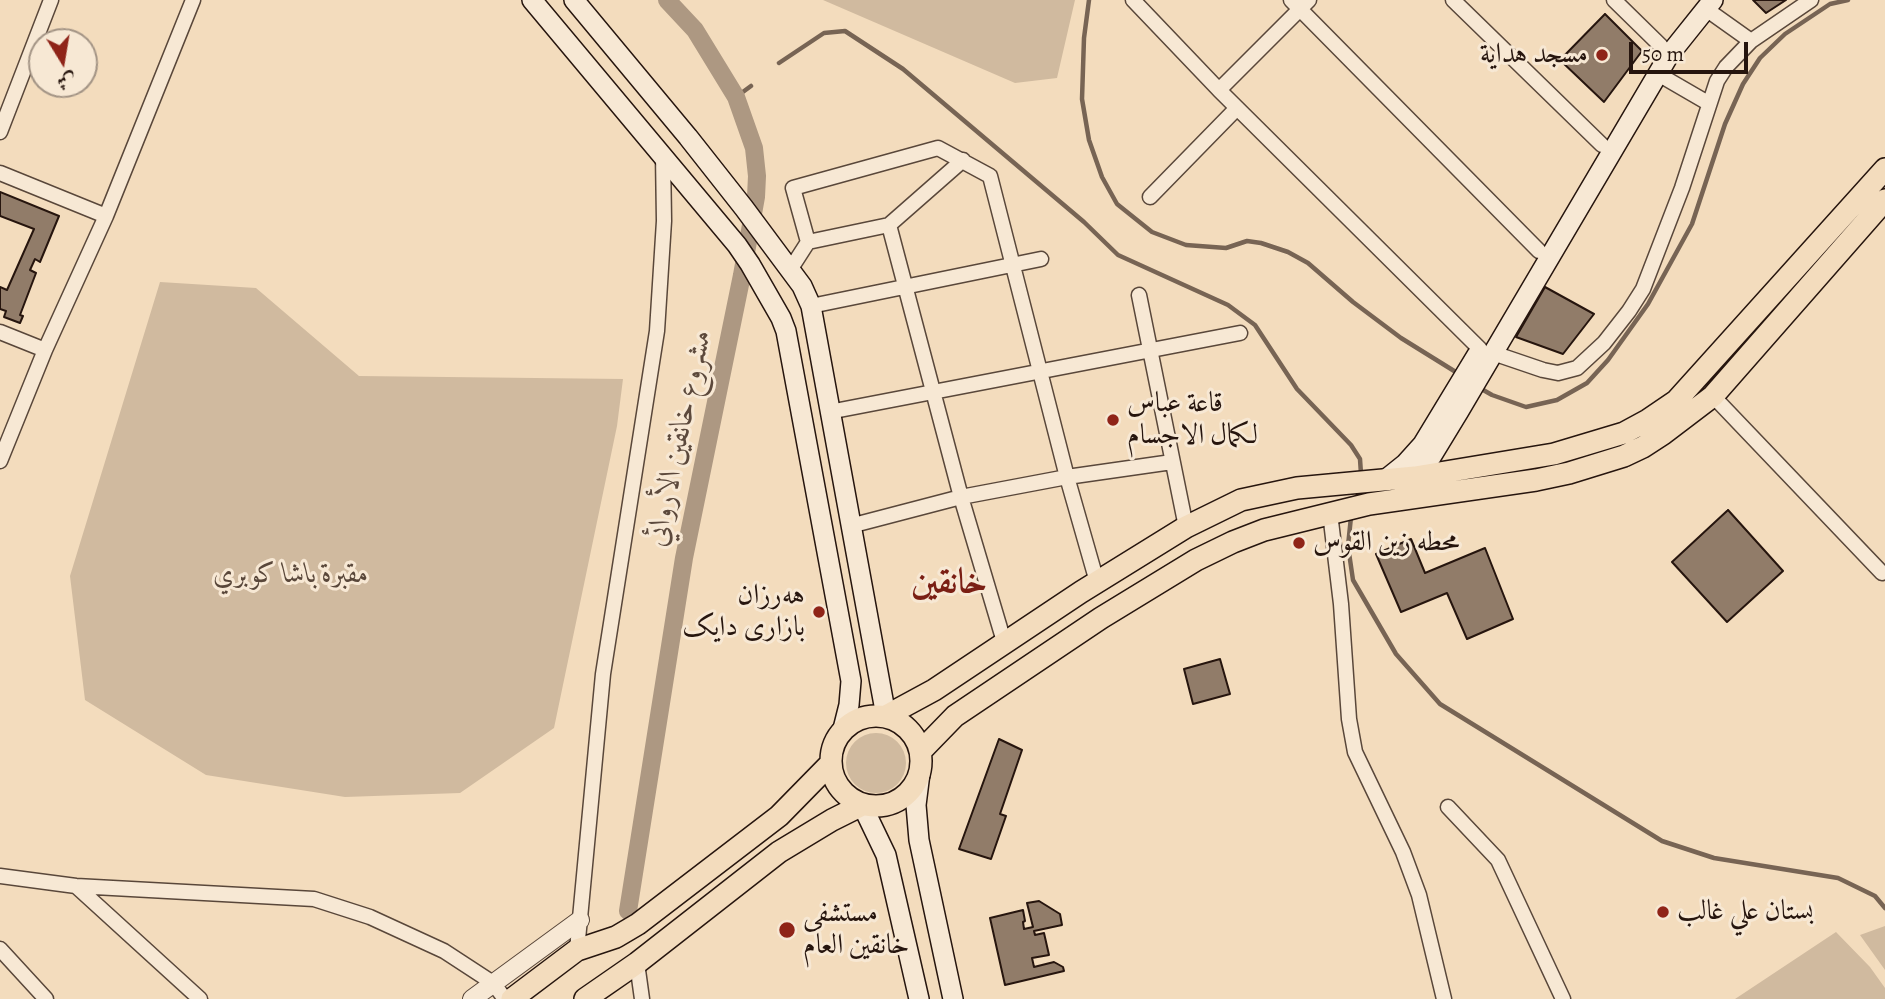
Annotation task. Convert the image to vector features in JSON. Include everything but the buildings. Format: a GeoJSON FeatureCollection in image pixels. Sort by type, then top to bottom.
{"type":"FeatureCollection","features":[{"type":"Feature","properties":{"kind":"main road"},"geometry":{"type":"LineString","coordinates":[[532,0],[737,245],[781,318],[786,331],[851,681],[843,729]]}},
{"type":"Feature","properties":{"kind":"main road"},"geometry":{"type":"LineString","coordinates":[[574,0],[744,208],[802,286],[811,306],[886,716]]}},
{"type":"Feature","properties":{"kind":"main road"},"geometry":{"type":"LineString","coordinates":[[1484,355],[1539,251],[1661,46],[1705,3]]}},
{"type":"Feature","properties":{"kind":"main road"},"geometry":{"type":"LineString","coordinates":[[1397,501],[1415,477],[1484,355],[1705,3]]}},
{"type":"Feature","properties":{"kind":"main road"},"geometry":{"type":"LineString","coordinates":[[886,716],[934,690],[1089,587],[1216,511],[1265,494],[1297,488],[1415,477],[1554,454],[1624,433],[1648,420],[1676,401],[1885,169]]}},
{"type":"Feature","properties":{"kind":"main road"},"geometry":{"type":"LineString","coordinates":[[921,751],[955,716],[1101,618],[1196,560],[1233,542],[1264,530],[1369,504],[1536,480],[1599,464],[1643,447],[1713,396],[1885,200]]}},
{"type":"Feature","properties":{"kind":"main road"},"geometry":{"type":"LineString","coordinates":[[781,318],[811,306]]}},
{"type":"Feature","properties":{"kind":"main road"},"geometry":{"type":"LineString","coordinates":[[1380,481],[1414,454],[1453,407]]}},
{"type":"Feature","properties":{"kind":"main road"},"geometry":{"type":"LineString","coordinates":[[1216,511],[1233,542]]}},
{"type":"Feature","properties":{"kind":"main road"},"geometry":{"type":"LineString","coordinates":[[1089,587],[1101,618]]}},
{"type":"Feature","properties":{"kind":"main road"},"geometry":{"type":"LineString","coordinates":[[920,774],[914,787],[891,804],[877,807],[862,805],[850,799],[833,778],[831,751],[835,739],[843,729],[856,720],[870,716],[886,716],[898,721],[916,739],[921,751],[920,774],[916,805],[919,840],[953,999]]}},
{"type":"Feature","properties":{"kind":"main road"},"geometry":{"type":"LineString","coordinates":[[512,999],[577,950],[616,937],[638,924],[779,816],[830,764]]}},
{"type":"Feature","properties":{"kind":"main road"},"geometry":{"type":"LineString","coordinates":[[585,999],[779,852],[862,805]]}},
{"type":"Feature","properties":{"kind":"main road"},"geometry":{"type":"LineString","coordinates":[[862,805],[886,855],[919,999]]}},
{"type":"Feature","properties":{"kind":"street"},"geometry":{"type":"LineString","coordinates":[[0,132],[51,0]]}},
{"type":"Feature","properties":{"kind":"street"},"geometry":{"type":"LineString","coordinates":[[0,461],[45,350],[106,216],[193,0]]}},
{"type":"Feature","properties":{"kind":"street"},"geometry":{"type":"LineString","coordinates":[[1133,0],[1219,90],[1484,355],[1550,372],[1569,371],[1584,363],[1614,332],[1643,289],[1682,188],[1708,103],[1726,67],[1751,41],[1811,0]]}},
{"type":"Feature","properties":{"kind":"street"},"geometry":{"type":"LineString","coordinates":[[1453,0],[1602,145]]}},
{"type":"Feature","properties":{"kind":"street"},"geometry":{"type":"LineString","coordinates":[[1614,0],[1661,46]]}},
{"type":"Feature","properties":{"kind":"street"},"geometry":{"type":"LineString","coordinates":[[1219,90],[1300,3],[1539,251]]}},
{"type":"Feature","properties":{"kind":"street"},"geometry":{"type":"LineString","coordinates":[[1705,3],[1751,41]]}},
{"type":"Feature","properties":{"kind":"street"},"geometry":{"type":"LineString","coordinates":[[1658,74],[1708,103]]}},
{"type":"Feature","properties":{"kind":"street"},"geometry":{"type":"LineString","coordinates":[[1150,197],[1237,108]]}},
{"type":"Feature","properties":{"kind":"street"},"geometry":{"type":"LineString","coordinates":[[808,242],[793,188],[938,148],[990,176],[1067,477],[1089,587]]}},
{"type":"Feature","properties":{"kind":"street"},"geometry":{"type":"LineString","coordinates":[[577,950],[603,674],[657,331],[664,221],[663,155]]}},
{"type":"Feature","properties":{"kind":"street"},"geometry":{"type":"LineString","coordinates":[[790,270],[808,242],[889,225],[963,160]]}},
{"type":"Feature","properties":{"kind":"street"},"geometry":{"type":"LineString","coordinates":[[0,173],[106,216]]}},
{"type":"Feature","properties":{"kind":"street"},"geometry":{"type":"LineString","coordinates":[[889,225],[932,392],[1004,645]]}},
{"type":"Feature","properties":{"kind":"street"},"geometry":{"type":"LineString","coordinates":[[811,306],[1041,260]]}},
{"type":"Feature","properties":{"kind":"street"},"geometry":{"type":"LineString","coordinates":[[1139,295],[1186,527]]}},
{"type":"Feature","properties":{"kind":"street"},"geometry":{"type":"LineString","coordinates":[[0,332],[45,350]]}},
{"type":"Feature","properties":{"kind":"street"},"geometry":{"type":"LineString","coordinates":[[829,412],[1240,333]]}},
{"type":"Feature","properties":{"kind":"street"},"geometry":{"type":"LineString","coordinates":[[1713,396],[1882,573]]}},
{"type":"Feature","properties":{"kind":"street"},"geometry":{"type":"LineString","coordinates":[[850,526],[961,497],[1067,477],[1172,462]]}},
{"type":"Feature","properties":{"kind":"street"},"geometry":{"type":"LineString","coordinates":[[1337,511],[1349,719],[1355,752],[1403,852],[1419,895],[1444,999]]}},
{"type":"Feature","properties":{"kind":"street"},"geometry":{"type":"LineString","coordinates":[[1448,807],[1498,860],[1563,999]]}},
{"type":"Feature","properties":{"kind":"street"},"geometry":{"type":"LineString","coordinates":[[0,876],[76,886],[314,899],[343,907],[410,934],[469,966],[493,983],[505,999]]}},
{"type":"Feature","properties":{"kind":"street"},"geometry":{"type":"LineString","coordinates":[[76,886],[200,999]]}},
{"type":"Feature","properties":{"kind":"street"},"geometry":{"type":"LineString","coordinates":[[472,999],[580,920]]}},
{"type":"Feature","properties":{"kind":"street"},"geometry":{"type":"LineString","coordinates":[[0,948],[46,999]]}},
{"type":"Feature","properties":{"kind":"street"},"geometry":{"type":"LineString","coordinates":[[637,962],[642,999]]}},
{"type":"Feature","properties":{"kind":"green space"},"geometry":{"type":"Polygon","coordinates":[[[823,0],[1075,0],[1057,78],[1015,83],[823,0]]]}},
{"type":"Feature","properties":{"kind":"green space","name":"مقبرة باشا كوبري"},"geometry":{"type":"Polygon","coordinates":[[[160,282],[256,288],[359,376],[623,379],[617,426],[554,728],[460,793],[345,797],[206,775],[85,700],[70,576],[160,282]]]}},
{"type":"Feature","properties":{"kind":"green space"},"geometry":{"type":"Polygon","coordinates":[[[870,733],[882,733],[901,746],[906,763],[904,775],[893,788],[882,793],[870,793],[851,780],[846,769],[846,757],[859,738],[870,733]]]}},
{"type":"Feature","properties":{"kind":"green space"},"geometry":{"type":"Polygon","coordinates":[[[1885,926],[1885,970],[1860,935],[1885,926]]]}},
{"type":"Feature","properties":{"kind":"green space"},"geometry":{"type":"Polygon","coordinates":[[[1836,932],[1870,967],[1885,988],[1885,999],[1735,999],[1836,932]]]}},
{"type":"Feature","properties":{"kind":"waterway","name":"مشروع خانقين الأروائي"},"geometry":{"type":"LineString","coordinates":[[628,911],[684,558],[742,275],[756,197],[757,176],[754,148],[736,97],[695,30],[667,0]]}},
{"type":"Feature","properties":{"kind":"waterway"},"geometry":{"type":"LineString","coordinates":[[1089,0],[1084,38],[1082,99],[1089,140],[1102,177],[1117,204],[1152,232],[1186,245],[1226,248],[1247,241],[1288,252],[1308,263],[1353,302],[1401,338],[1459,374]]}},
{"type":"Feature","properties":{"kind":"waterway"},"geometry":{"type":"LineString","coordinates":[[1478,387],[1526,407],[1557,400],[1587,383],[1608,360],[1648,304],[1692,224],[1725,124],[1743,84],[1760,58],[1785,34],[1830,4],[1848,0]]}},
{"type":"Feature","properties":{"kind":"waterway"},"geometry":{"type":"LineString","coordinates":[[779,63],[824,33],[845,31],[903,69],[1084,222],[1118,255],[1228,305],[1255,325],[1297,389],[1351,445],[1360,459],[1361,474]]}},
{"type":"Feature","properties":{"kind":"waterway"},"geometry":{"type":"LineString","coordinates":[[736,97],[751,86]]}},
{"type":"Feature","properties":{"kind":"waterway"},"geometry":{"type":"LineString","coordinates":[[1351,517],[1348,546],[1353,580],[1396,654],[1440,704],[1662,841],[1714,858],[1838,878],[1875,896],[1885,908]]}},
{"type":"Feature","properties":{"kind":"place","name":"مسجد هداية"},"geometry":{"type":"Point","coordinates":[1602,55]}},
{"type":"Feature","properties":{"kind":"place","name":"قاعة عباس لكمال الاجسام"},"geometry":{"type":"Point","coordinates":[1113,420]}},
{"type":"Feature","properties":{"kind":"place","name":"محطه زين القوس"},"geometry":{"type":"Point","coordinates":[1299,543]}},
{"type":"Feature","properties":{"kind":"place","name":"هەرزان بازاری دایک"},"geometry":{"type":"Point","coordinates":[819,612]}},
{"type":"Feature","properties":{"kind":"place","name":"بستان علي غالب"},"geometry":{"type":"Point","coordinates":[1663,912]}},
{"type":"Feature","properties":{"kind":"place","name":"مستشفى خانقين العام"},"geometry":{"type":"Point","coordinates":[787,930]}},
{"type":"Feature","properties":{"kind":"district","name":"خانقين"},"geometry":{"type":"Point","coordinates":[949,583]}}]}
